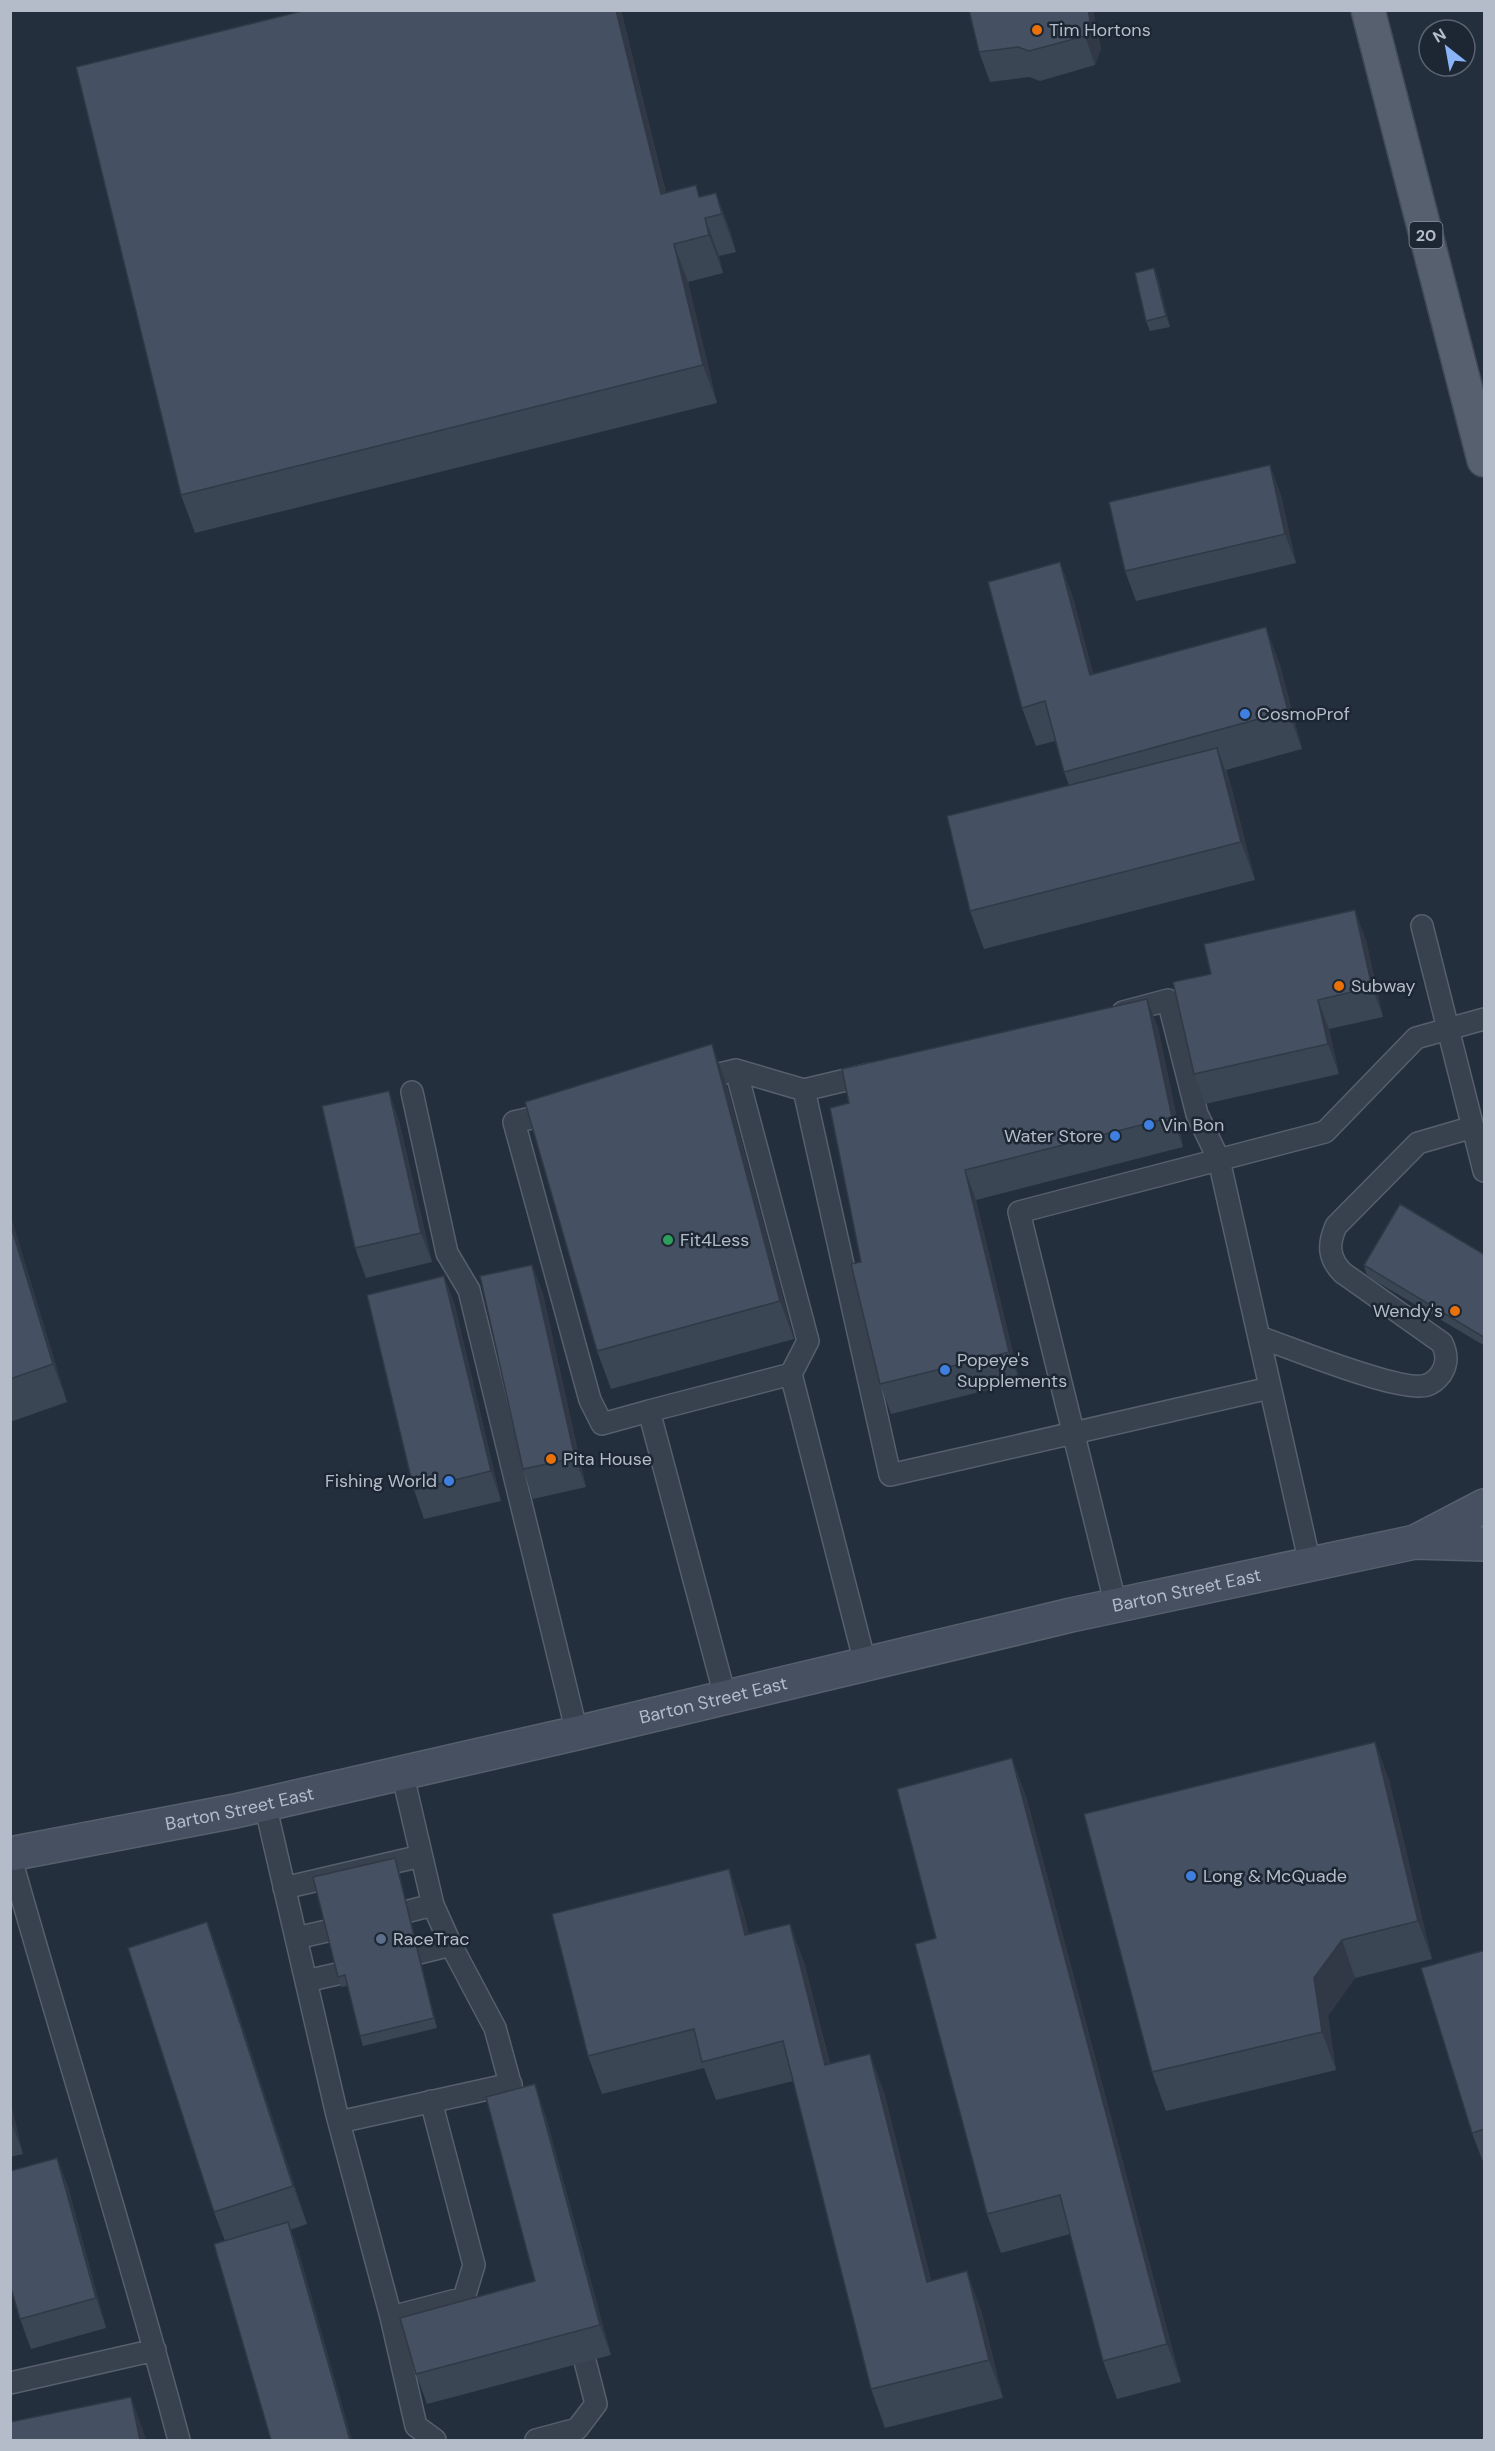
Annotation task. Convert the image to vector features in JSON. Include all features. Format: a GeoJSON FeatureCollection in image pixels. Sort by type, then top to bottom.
{"type":"FeatureCollection","features":[{"type":"Feature","properties":{"kind":"main road","name":"20"},"geometry":{"type":"LineString","coordinates":[[1368,10],[1485,460]]}},
{"type":"Feature","properties":{"kind":"main road","name":"Barton Street East"},"geometry":{"type":"LineString","coordinates":[[1415,1542],[1485,1506]]}},
{"type":"Feature","properties":{"kind":"main road","name":"Barton Street East"},"geometry":{"type":"LineString","coordinates":[[10,1855],[265,1804],[577,1733],[865,1663],[1310,1564],[1415,1542],[1485,1544]]}},
{"type":"Feature","properties":{"kind":"lane"},"geometry":{"type":"LineString","coordinates":[[1422,926],[1485,1171]]}},
{"type":"Feature","properties":{"kind":"lane"},"geometry":{"type":"LineString","coordinates":[[1100,1017],[1168,1000],[1197,1114],[1218,1160],[1310,1564]]}},
{"type":"Feature","properties":{"kind":"lane"},"geometry":{"type":"LineString","coordinates":[[1116,1606],[1019,1212],[1325,1132],[1416,1038],[1485,1019]]}},
{"type":"Feature","properties":{"kind":"lane"},"geometry":{"type":"LineString","coordinates":[[678,1084],[736,1071],[804,1090],[896,1068]]}},
{"type":"Feature","properties":{"kind":"lane"},"geometry":{"type":"LineString","coordinates":[[736,1071],[808,1341],[791,1374],[865,1663]]}},
{"type":"Feature","properties":{"kind":"lane"},"geometry":{"type":"LineString","coordinates":[[804,1090],[890,1475],[1074,1435],[1270,1388]]}},
{"type":"Feature","properties":{"kind":"lane"},"geometry":{"type":"LineString","coordinates":[[412,1092],[447,1253],[469,1290],[577,1733]]}},
{"type":"Feature","properties":{"kind":"lane"},"geometry":{"type":"LineString","coordinates":[[573,1108],[514,1122],[590,1400],[602,1424],[791,1374]]}},
{"type":"Feature","properties":{"kind":"lane"},"geometry":{"type":"LineString","coordinates":[[1258,1336],[1389,1382],[1426,1386],[1437,1379],[1445,1368],[1447,1354],[1442,1343],[1343,1273],[1335,1264],[1330,1252],[1331,1237],[1336,1226],[1418,1143],[1473,1127]]}},
{"type":"Feature","properties":{"kind":"lane"},"geometry":{"type":"LineString","coordinates":[[649,1411],[725,1696]]}},
{"type":"Feature","properties":{"kind":"lane"},"geometry":{"type":"LineString","coordinates":[[402,1772],[433,1905],[451,1945],[495,2028],[520,2120]]}},
{"type":"Feature","properties":{"kind":"lane"},"geometry":{"type":"LineString","coordinates":[[265,1804],[339,2122],[391,2317],[416,2426],[435,2440]]}},
{"type":"Feature","properties":{"kind":"lane"},"geometry":{"type":"LineString","coordinates":[[10,1855],[155,2350],[179,2440]]}},
{"type":"Feature","properties":{"kind":"lane"},"geometry":{"type":"LineString","coordinates":[[284,1888],[421,1856]]}},
{"type":"Feature","properties":{"kind":"lane"},"geometry":{"type":"LineString","coordinates":[[409,1911],[433,1905]]}},
{"type":"Feature","properties":{"kind":"lane"},"geometry":{"type":"LineString","coordinates":[[296,1938],[327,1931]]}},
{"type":"Feature","properties":{"kind":"lane"},"geometry":{"type":"LineString","coordinates":[[419,1953],[451,1945]]}},
{"type":"Feature","properties":{"kind":"lane"},"geometry":{"type":"LineString","coordinates":[[306,1981],[337,1974]]}},
{"type":"Feature","properties":{"kind":"lane"},"geometry":{"type":"LineString","coordinates":[[339,2122],[511,2084]]}},
{"type":"Feature","properties":{"kind":"lane"},"geometry":{"type":"LineString","coordinates":[[391,2317],[464,2298],[474,2265],[431,2101]]}},
{"type":"Feature","properties":{"kind":"lane"},"geometry":{"type":"LineString","coordinates":[[10,2383],[155,2350]]}},
{"type":"Feature","properties":{"kind":"lane"},"geometry":{"type":"LineString","coordinates":[[536,2440],[577,2429],[596,2404],[585,2361]]}},
{"type":"Feature","properties":{"kind":"building"},"geometry":{"type":"Polygon","coordinates":[[[306,10],[616,10],[661,194],[696,185],[699,197],[716,193],[722,214],[705,218],[709,235],[674,244],[703,365],[181,495],[76,67],[306,10]]]}},
{"type":"Feature","properties":{"kind":"building"},"geometry":{"type":"Polygon","coordinates":[[[969,10],[1088,10],[1090,19],[1085,36],[1029,51],[1018,47],[979,52],[969,10]]]}},
{"type":"Feature","properties":{"kind":"building"},"geometry":{"type":"Polygon","coordinates":[[[1154,268],[1166,316],[1146,321],[1135,273],[1154,268]]]}},
{"type":"Feature","properties":{"kind":"building"},"geometry":{"type":"Polygon","coordinates":[[[1270,465],[1285,534],[1125,571],[1109,502],[1270,465]]]}},
{"type":"Feature","properties":{"kind":"building"},"geometry":{"type":"Polygon","coordinates":[[[1060,562],[1090,675],[1266,627],[1288,711],[1064,772],[1045,701],[1022,708],[988,582],[1060,562]]]}},
{"type":"Feature","properties":{"kind":"building"},"geometry":{"type":"Polygon","coordinates":[[[1217,748],[1241,842],[970,911],[947,816],[1217,748]]]}},
{"type":"Feature","properties":{"kind":"building"},"geometry":{"type":"Polygon","coordinates":[[[1355,910],[1372,987],[1318,1000],[1328,1044],[1194,1074],[1173,982],[1211,974],[1204,944],[1355,910]]]}},
{"type":"Feature","properties":{"kind":"building"},"geometry":{"type":"Polygon","coordinates":[[[1147,999],[1172,1117],[965,1170],[1009,1352],[880,1384],[851,1264],[861,1262],[830,1108],[849,1103],[842,1069],[1147,999]]]}},
{"type":"Feature","properties":{"kind":"building","name":"Fit4Less"},"geometry":{"type":"Polygon","coordinates":[[[712,1044],[780,1301],[597,1351],[525,1102],[712,1044]]]}},
{"type":"Feature","properties":{"kind":"building"},"geometry":{"type":"Polygon","coordinates":[[[389,1091],[421,1233],[355,1248],[322,1106],[389,1091]]]}},
{"type":"Feature","properties":{"kind":"building","name":"Wendy's"},"geometry":{"type":"Polygon","coordinates":[[[1400,1204],[1485,1255],[1485,1338],[1364,1265],[1400,1204]]]}},
{"type":"Feature","properties":{"kind":"building"},"geometry":{"type":"Polygon","coordinates":[[[10,1223],[53,1364],[10,1379],[10,1223]]]}},
{"type":"Feature","properties":{"kind":"building"},"geometry":{"type":"Polygon","coordinates":[[[532,1265],[575,1458],[523,1469],[480,1276],[532,1265]]]}},
{"type":"Feature","properties":{"kind":"building"},"geometry":{"type":"Polygon","coordinates":[[[444,1276],[491,1471],[414,1490],[367,1295],[444,1276]]]}},
{"type":"Feature","properties":{"kind":"building"},"geometry":{"type":"Polygon","coordinates":[[[1375,1742],[1418,1921],[1342,1940],[1314,1978],[1322,2032],[1152,2072],[1084,1814],[1375,1742]]]}},
{"type":"Feature","properties":{"kind":"building"},"geometry":{"type":"Polygon","coordinates":[[[1012,1758],[1167,2344],[1103,2361],[1060,2195],[987,2214],[915,1944],[936,1938],[897,1789],[1012,1758]]]}},
{"type":"Feature","properties":{"kind":"building"},"geometry":{"type":"Polygon","coordinates":[[[395,1858],[434,2018],[360,2036],[345,1975],[338,1977],[313,1877],[395,1858]]]}},
{"type":"Feature","properties":{"kind":"building"},"geometry":{"type":"Polygon","coordinates":[[[729,1869],[745,1935],[790,1924],[825,2065],[870,2054],[927,2282],[967,2271],[989,2360],[871,2389],[783,2041],[702,2062],[694,2029],[588,2056],[552,1914],[729,1869]]]}},
{"type":"Feature","properties":{"kind":"building"},"geometry":{"type":"Polygon","coordinates":[[[207,1922],[293,2186],[214,2212],[128,1948],[207,1922]]]}},
{"type":"Feature","properties":{"kind":"building"},"geometry":{"type":"Polygon","coordinates":[[[1485,1950],[1485,2129],[1472,2133],[1421,1968],[1485,1950]]]}},
{"type":"Feature","properties":{"kind":"building"},"geometry":{"type":"Polygon","coordinates":[[[535,2084],[600,2325],[416,2374],[400,2318],[535,2281],[486,2097],[535,2084]]]}},
{"type":"Feature","properties":{"kind":"building"},"geometry":{"type":"Polygon","coordinates":[[[57,2158],[96,2298],[20,2319],[10,2285],[10,2171],[57,2158]]]}},
{"type":"Feature","properties":{"kind":"building"},"geometry":{"type":"Polygon","coordinates":[[[288,2222],[350,2440],[271,2440],[214,2244],[288,2222]]]}},
{"type":"Feature","properties":{"kind":"building"},"geometry":{"type":"Polygon","coordinates":[[[131,2397],[140,2440],[10,2440],[10,2422],[131,2397]]]}},
{"type":"Feature","properties":{"kind":"place","name":"Tim Hortons"},"geometry":{"type":"Point","coordinates":[1037,30]}},
{"type":"Feature","properties":{"kind":"place","name":"CosmoProf"},"geometry":{"type":"Point","coordinates":[1245,714]}},
{"type":"Feature","properties":{"kind":"place","name":"Subway"},"geometry":{"type":"Point","coordinates":[1339,986]}},
{"type":"Feature","properties":{"kind":"place","name":"Vin Bon"},"geometry":{"type":"Point","coordinates":[1149,1125]}},
{"type":"Feature","properties":{"kind":"place","name":"Water Store"},"geometry":{"type":"Point","coordinates":[1115,1136]}},
{"type":"Feature","properties":{"kind":"place","name":"Fit4Less"},"geometry":{"type":"Point","coordinates":[668,1240]}},
{"type":"Feature","properties":{"kind":"place","name":"Wendy's"},"geometry":{"type":"Point","coordinates":[1455,1311]}},
{"type":"Feature","properties":{"kind":"place","name":"Popeye's Supplements"},"geometry":{"type":"Point","coordinates":[945,1370]}},
{"type":"Feature","properties":{"kind":"place","name":"Pita House"},"geometry":{"type":"Point","coordinates":[551,1459]}},
{"type":"Feature","properties":{"kind":"place","name":"Fishing World"},"geometry":{"type":"Point","coordinates":[449,1481]}},
{"type":"Feature","properties":{"kind":"place","name":"Long & McQuade"},"geometry":{"type":"Point","coordinates":[1191,1876]}},
{"type":"Feature","properties":{"kind":"place","name":"RaceTrac"},"geometry":{"type":"Point","coordinates":[381,1939]}}]}
